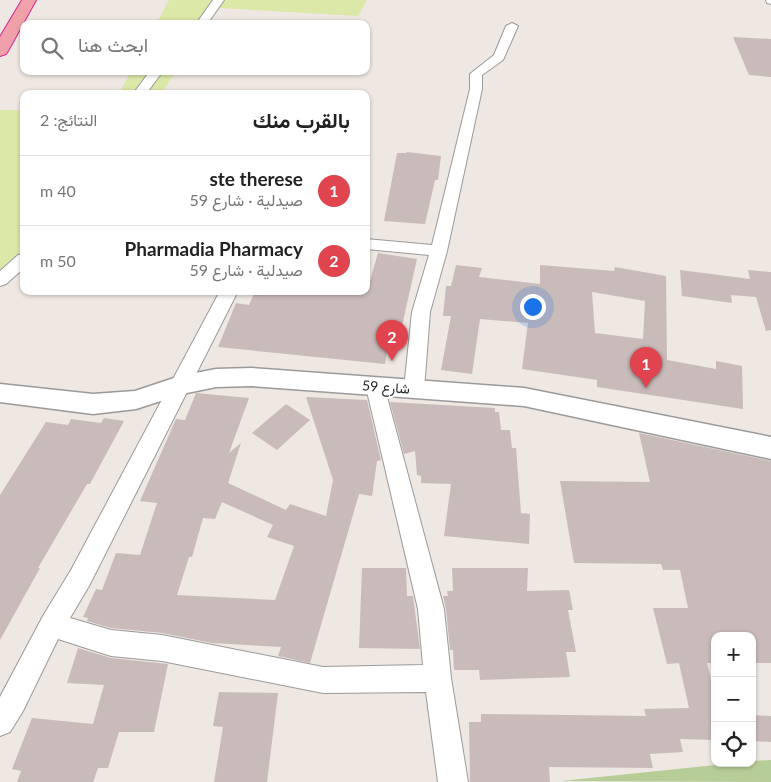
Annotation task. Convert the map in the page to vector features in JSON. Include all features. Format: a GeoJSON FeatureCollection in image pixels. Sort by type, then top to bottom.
{"type":"FeatureCollection","features":[{"type":"Feature","properties":{"kind":"highway"},"geometry":{"type":"LineString","coordinates":[[0,51],[28,0]]}},
{"type":"Feature","properties":{"kind":"street"},"geometry":{"type":"LineString","coordinates":[[205,20],[219,0]]}},
{"type":"Feature","properties":{"kind":"street"},"geometry":{"type":"LineString","coordinates":[[414,389],[421,312],[440,251],[476,89],[476,74],[500,57],[512,26]]}},
{"type":"Feature","properties":{"kind":"street"},"geometry":{"type":"LineString","coordinates":[[142,90],[153,75]]}},
{"type":"Feature","properties":{"kind":"street"},"geometry":{"type":"LineString","coordinates":[[370,244],[440,251]]}},
{"type":"Feature","properties":{"kind":"street"},"geometry":{"type":"LineString","coordinates":[[0,280],[20,262]]}},
{"type":"Feature","properties":{"kind":"street"},"geometry":{"type":"LineString","coordinates":[[0,722],[14,701],[52,626],[80,578],[227,295]]}},
{"type":"Feature","properties":{"kind":"street","name":"شارع 59"},"geometry":{"type":"LineString","coordinates":[[0,393],[93,404],[136,400],[180,385],[216,378],[251,376],[524,397],[771,448]]}},
{"type":"Feature","properties":{"kind":"street"},"geometry":{"type":"LineString","coordinates":[[376,387],[431,609],[438,678],[453,782]]}},
{"type":"Feature","properties":{"kind":"street"},"geometry":{"type":"LineString","coordinates":[[52,626],[112,643],[162,648],[323,680],[438,678]]}},
{"type":"Feature","properties":{"kind":"green space"},"geometry":{"type":"Polygon","coordinates":[[[169,0],[367,0],[358,16],[220,8],[211,20],[158,20],[169,0]]]}},
{"type":"Feature","properties":{"kind":"green space"},"geometry":{"type":"Polygon","coordinates":[[[129,75],[173,75],[164,90],[121,90],[129,75]]]}},
{"type":"Feature","properties":{"kind":"green space"},"geometry":{"type":"Polygon","coordinates":[[[0,110],[20,110],[20,263],[0,285],[0,110]]]}},
{"type":"Feature","properties":{"kind":"green space"},"geometry":{"type":"Polygon","coordinates":[[[771,760],[771,782],[561,781],[711,765],[711,767],[756,767],[756,761],[771,760]]]}},
{"type":"Feature","properties":{"kind":"building"},"geometry":{"type":"Polygon","coordinates":[[[733,37],[771,39],[771,77],[749,75],[733,37]]]}},
{"type":"Feature","properties":{"kind":"building"},"geometry":{"type":"Polygon","coordinates":[[[407,152],[441,156],[438,180],[435,180],[425,224],[384,221],[397,153],[407,152]]]}},
{"type":"Feature","properties":{"kind":"building"},"geometry":{"type":"Polygon","coordinates":[[[378,253],[417,259],[396,353],[387,352],[385,364],[218,347],[236,303],[249,305],[253,295],[370,295],[370,281],[378,253]]]}},
{"type":"Feature","properties":{"kind":"building"},"geometry":{"type":"Polygon","coordinates":[[[456,265],[482,268],[479,277],[540,284],[540,265],[614,271],[615,267],[666,276],[667,360],[716,369],[716,361],[742,366],[743,409],[597,387],[597,380],[522,369],[528,323],[480,319],[472,374],[441,370],[451,316],[443,316],[446,286],[451,286],[456,265]],[[592,292],[595,333],[643,339],[645,301],[592,292]]]}},
{"type":"Feature","properties":{"kind":"building"},"geometry":{"type":"Polygon","coordinates":[[[680,270],[750,279],[748,270],[771,272],[771,330],[766,331],[756,297],[731,295],[732,303],[682,296],[680,270]]]}},
{"type":"Feature","properties":{"kind":"building"},"geometry":{"type":"Polygon","coordinates":[[[196,393],[249,398],[229,453],[241,443],[228,483],[286,510],[290,504],[326,516],[333,480],[306,397],[367,400],[381,460],[377,461],[372,496],[359,494],[310,663],[278,656],[281,647],[212,643],[162,633],[111,628],[87,621],[88,618],[83,617],[96,589],[102,590],[116,553],[140,555],[157,503],[140,501],[176,419],[185,420],[196,393]],[[222,502],[215,519],[203,518],[192,557],[189,557],[177,595],[275,600],[294,546],[267,537],[273,525],[222,502]]]}},
{"type":"Feature","properties":{"kind":"building"},"geometry":{"type":"Polygon","coordinates":[[[390,402],[495,408],[495,412],[499,412],[501,430],[510,430],[512,448],[516,448],[521,513],[530,514],[529,544],[444,536],[451,484],[421,483],[421,476],[417,475],[415,451],[404,454],[390,402]]]}},
{"type":"Feature","properties":{"kind":"building"},"geometry":{"type":"Polygon","coordinates":[[[286,404],[310,420],[277,450],[252,433],[286,404]]]}},
{"type":"Feature","properties":{"kind":"building"},"geometry":{"type":"Polygon","coordinates":[[[104,418],[124,421],[90,484],[87,484],[38,568],[40,568],[0,640],[0,495],[46,422],[68,425],[71,419],[101,423],[104,418]]]}},
{"type":"Feature","properties":{"kind":"building"},"geometry":{"type":"Polygon","coordinates":[[[639,433],[771,461],[771,663],[756,663],[756,632],[711,632],[711,663],[707,663],[711,680],[711,740],[680,739],[683,752],[650,754],[653,768],[549,767],[550,782],[470,782],[469,722],[481,722],[481,714],[646,716],[644,709],[689,708],[679,663],[667,664],[653,608],[688,608],[680,570],[663,570],[661,564],[574,563],[560,481],[650,482],[639,433]]]}},
{"type":"Feature","properties":{"kind":"building"},"geometry":{"type":"Polygon","coordinates":[[[362,568],[406,568],[407,596],[413,596],[420,649],[359,648],[362,568]]]}},
{"type":"Feature","properties":{"kind":"building"},"geometry":{"type":"Polygon","coordinates":[[[452,568],[528,568],[527,591],[569,590],[573,610],[568,610],[576,652],[566,652],[570,677],[480,680],[479,670],[454,670],[453,650],[450,650],[443,596],[448,596],[447,591],[453,591],[452,568]]]}},
{"type":"Feature","properties":{"kind":"building"},"geometry":{"type":"Polygon","coordinates":[[[78,648],[111,658],[168,664],[154,732],[119,732],[108,768],[98,768],[93,782],[17,782],[21,771],[12,769],[32,718],[93,724],[104,685],[67,683],[78,648]]]}},
{"type":"Feature","properties":{"kind":"building"},"geometry":{"type":"Polygon","coordinates":[[[219,692],[278,693],[267,782],[214,782],[223,727],[213,726],[219,692]]]}},
{"type":"Feature","properties":{"kind":"building"},"geometry":{"type":"Polygon","coordinates":[[[756,715],[771,716],[771,742],[756,741],[756,715]]]}},
{"type":"Feature","properties":{"kind":"place","name":"Pharmadia Pharmacy"},"geometry":{"type":"Point","coordinates":[392,361]}},
{"type":"Feature","properties":{"kind":"place","name":"ste therese"},"geometry":{"type":"Point","coordinates":[646,388]}}]}
